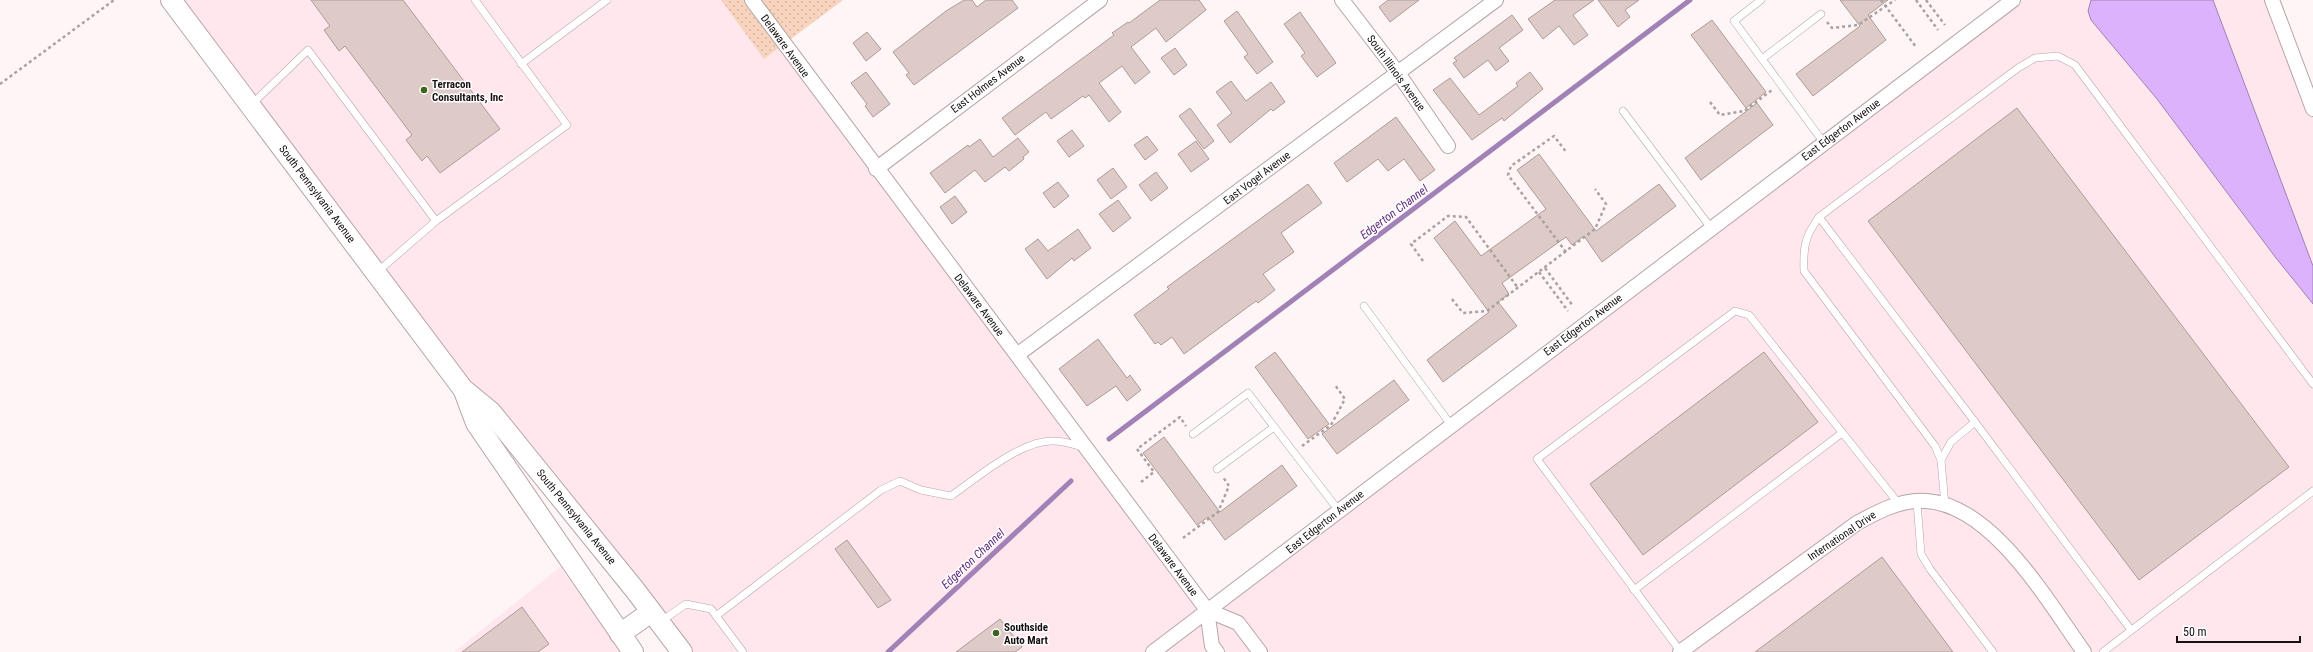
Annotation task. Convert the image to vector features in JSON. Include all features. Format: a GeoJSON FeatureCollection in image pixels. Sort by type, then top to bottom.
{"type":"FeatureCollection","features":[{"type":"Feature","properties":{"kind":"main road","name":"South Pennsylvania Avenue"},"geometry":{"type":"LineString","coordinates":[[177,2],[250,106],[463,389],[491,412],[682,652]]}},
{"type":"Feature","properties":{"kind":"main road","name":"South Pennsylvania Avenue"},"geometry":{"type":"LineString","coordinates":[[463,389],[476,423],[633,652]]}},
{"type":"Feature","properties":{"kind":"main road"},"geometry":{"type":"LineString","coordinates":[[620,634],[655,617]]}},
{"type":"Feature","properties":{"kind":"street","name":"Delaware Avenue"},"geometry":{"type":"LineString","coordinates":[[752,0],[876,169],[1207,610]]}},
{"type":"Feature","properties":{"kind":"street","name":"East Holmes Avenue"},"geometry":{"type":"LineString","coordinates":[[876,169],[1100,0]]}},
{"type":"Feature","properties":{"kind":"street","name":"South Illinois Avenue"},"geometry":{"type":"LineString","coordinates":[[1342,0],[1398,73],[1448,146]]}},
{"type":"Feature","properties":{"kind":"street","name":"East Vogel Avenue"},"geometry":{"type":"LineString","coordinates":[[1017,355],[1496,0]]}},
{"type":"Feature","properties":{"kind":"street","name":"East Edgerton Avenue"},"geometry":{"type":"LineString","coordinates":[[1153,652],[1207,610],[1266,568],[1451,425],[2013,0]]}},
{"type":"Feature","properties":{"kind":"street"},"geometry":{"type":"LineString","coordinates":[[2272,0],[2308,77],[2313,109]]}},
{"type":"Feature","properties":{"kind":"street","name":"International Drive"},"geometry":{"type":"LineString","coordinates":[[1680,652],[1857,523],[1877,512],[1899,504],[1926,501],[1945,505],[1963,512],[1990,530],[2012,553],[2084,652]]}},
{"type":"Feature","properties":{"kind":"street"},"geometry":{"type":"LineString","coordinates":[[1207,610],[1212,646],[1217,652]]}},
{"type":"Feature","properties":{"kind":"street"},"geometry":{"type":"LineString","coordinates":[[1207,610],[1238,623],[1260,652]]}},
{"type":"Feature","properties":{"kind":"lane"},"geometry":{"type":"LineString","coordinates":[[376,273],[436,222],[567,125],[474,0]]}},
{"type":"Feature","properties":{"kind":"lane"},"geometry":{"type":"LineString","coordinates":[[521,64],[607,0]]}},
{"type":"Feature","properties":{"kind":"lane"},"geometry":{"type":"LineString","coordinates":[[1761,0],[1734,21],[1824,143]]}},
{"type":"Feature","properties":{"kind":"lane"},"geometry":{"type":"LineString","coordinates":[[1762,59],[1821,14]]}},
{"type":"Feature","properties":{"kind":"lane"},"geometry":{"type":"LineString","coordinates":[[250,106],[308,50],[436,222]]}},
{"type":"Feature","properties":{"kind":"lane"},"geometry":{"type":"LineString","coordinates":[[1945,505],[1941,460],[1935,446],[1804,271],[1803,249],[1808,231],[1819,217],[2018,68],[2035,58],[2058,56],[2075,65],[2313,384]]}},
{"type":"Feature","properties":{"kind":"lane"},"geometry":{"type":"LineString","coordinates":[[1623,111],[1711,228]]}},
{"type":"Feature","properties":{"kind":"lane"},"geometry":{"type":"LineString","coordinates":[[1819,217],[2131,630]]}},
{"type":"Feature","properties":{"kind":"lane"},"geometry":{"type":"LineString","coordinates":[[1364,306],[1451,425]]}},
{"type":"Feature","properties":{"kind":"lane"},"geometry":{"type":"LineString","coordinates":[[1680,652],[1537,460],[1735,311],[1749,315],[1899,504]]}},
{"type":"Feature","properties":{"kind":"lane"},"geometry":{"type":"LineString","coordinates":[[1193,434],[1248,393],[1339,511]]}},
{"type":"Feature","properties":{"kind":"lane"},"geometry":{"type":"LineString","coordinates":[[1941,460],[1951,442],[1975,422]]}},
{"type":"Feature","properties":{"kind":"lane"},"geometry":{"type":"LineString","coordinates":[[1217,469],[1274,427]]}},
{"type":"Feature","properties":{"kind":"lane"},"geometry":{"type":"LineString","coordinates":[[1634,590],[1842,432]]}},
{"type":"Feature","properties":{"kind":"lane"},"geometry":{"type":"LineString","coordinates":[[716,616],[881,490],[900,482],[921,490],[951,496],[1017,452],[1036,444],[1052,441],[1068,442],[1086,448]]}},
{"type":"Feature","properties":{"kind":"lane"},"geometry":{"type":"LineString","coordinates":[[2103,652],[2313,491]]}},
{"type":"Feature","properties":{"kind":"lane"},"geometry":{"type":"LineString","coordinates":[[1917,502],[1921,554],[1930,569],[1993,652]]}},
{"type":"Feature","properties":{"kind":"lane"},"geometry":{"type":"LineString","coordinates":[[655,617],[686,604],[711,609],[743,652]]}},
{"type":"Feature","properties":{"kind":"path"},"geometry":{"type":"LineString","coordinates":[[0,84],[114,0]]}},
{"type":"Feature","properties":{"kind":"path"},"geometry":{"type":"LineString","coordinates":[[1881,0],[1916,47]]}},
{"type":"Feature","properties":{"kind":"path"},"geometry":{"type":"LineString","coordinates":[[1832,28],[1858,25],[1896,0]]}},
{"type":"Feature","properties":{"kind":"path"},"geometry":{"type":"LineString","coordinates":[[1916,0],[1938,30]]}},
{"type":"Feature","properties":{"kind":"path"},"geometry":{"type":"LineString","coordinates":[[1926,0],[1944,25]]}},
{"type":"Feature","properties":{"kind":"path"},"geometry":{"type":"LineString","coordinates":[[1710,102],[1720,115],[1744,111],[1780,84]]}},
{"type":"Feature","properties":{"kind":"path"},"geometry":{"type":"LineString","coordinates":[[1566,252],[1508,175],[1511,166],[1554,136],[1567,153]]}},
{"type":"Feature","properties":{"kind":"path"},"geometry":{"type":"LineString","coordinates":[[1452,299],[1463,313],[1487,311],[1566,252],[1595,229],[1606,204],[1595,189]]}},
{"type":"Feature","properties":{"kind":"path"},"geometry":{"type":"LineString","coordinates":[[1423,261],[1411,244],[1448,216],[1466,217],[1518,288]]}},
{"type":"Feature","properties":{"kind":"path"},"geometry":{"type":"LineString","coordinates":[[1545,268],[1574,306]]}},
{"type":"Feature","properties":{"kind":"path"},"geometry":{"type":"LineString","coordinates":[[1539,272],[1568,311]]}},
{"type":"Feature","properties":{"kind":"path"},"geometry":{"type":"LineString","coordinates":[[1294,452],[1331,425],[1345,399],[1335,386]]}},
{"type":"Feature","properties":{"kind":"path"},"geometry":{"type":"LineString","coordinates":[[1141,482],[1154,472],[1137,449],[1180,417]]}},
{"type":"Feature","properties":{"kind":"path"},"geometry":{"type":"LineString","coordinates":[[1183,538],[1218,512],[1229,486]]}},
{"type":"Feature","properties":{"kind":"shaded area"},"geometry":{"type":"Polygon","coordinates":[[[171,0],[769,0],[784,45],[1207,610],[2014,0],[2272,0],[2313,109],[2313,652],[682,652],[526,455],[171,0]]]}},
{"type":"Feature","properties":{"kind":"shaded area"},"geometry":{"type":"Polygon","coordinates":[[[721,0],[843,0],[764,59],[721,0]]]}},
{"type":"Feature","properties":{"kind":"shaded area"},"geometry":{"type":"Polygon","coordinates":[[[2091,0],[2213,0],[2313,266],[2313,304],[2276,258],[2157,99],[2091,20],[2088,11],[2091,0]]]}},
{"type":"Feature","properties":{"kind":"shaded area"},"geometry":{"type":"Polygon","coordinates":[[[560,567],[622,652],[454,652],[560,567]]]}},
{"type":"Feature","properties":{"kind":"building","name":"Terracon Consultants, Inc"},"geometry":{"type":"Polygon","coordinates":[[[311,0],[403,0],[500,129],[440,173],[427,156],[422,161],[406,140],[412,135],[345,46],[339,51],[324,30],[330,26],[311,0]]]}},
{"type":"Feature","properties":{"kind":"building"},"geometry":{"type":"Polygon","coordinates":[[[964,0],[972,0],[977,7],[986,0],[1012,0],[1018,8],[914,85],[906,75],[909,73],[893,52],[946,11],[964,0]]]}},
{"type":"Feature","properties":{"kind":"building"},"geometry":{"type":"Polygon","coordinates":[[[1160,0],[1199,0],[1206,10],[1166,42],[1156,28],[1131,47],[1150,72],[1135,84],[1122,66],[1099,83],[1121,112],[1109,122],[1089,95],[1085,98],[1083,96],[1051,119],[1046,112],[1015,135],[1002,118],[1114,35],[1112,33],[1128,22],[1129,23],[1160,0]]]}},
{"type":"Feature","properties":{"kind":"building"},"geometry":{"type":"Polygon","coordinates":[[[1388,0],[1419,0],[1390,22],[1379,7],[1388,0]]]}},
{"type":"Feature","properties":{"kind":"building"},"geometry":{"type":"Polygon","coordinates":[[[1555,0],[1594,0],[1573,15],[1588,35],[1574,45],[1559,26],[1543,39],[1528,19],[1555,0]]]}},
{"type":"Feature","properties":{"kind":"building"},"geometry":{"type":"Polygon","coordinates":[[[1598,0],[1639,0],[1625,10],[1630,17],[1618,27],[1598,0]]]}},
{"type":"Feature","properties":{"kind":"building"},"geometry":{"type":"Polygon","coordinates":[[[1840,0],[1888,0],[1868,15],[1886,40],[1813,96],[1796,74],[1860,26],[1840,0]]]}},
{"type":"Feature","properties":{"kind":"building"},"geometry":{"type":"Polygon","coordinates":[[[1237,11],[1273,62],[1257,74],[1244,57],[1248,54],[1224,21],[1237,11]]]}},
{"type":"Feature","properties":{"kind":"building"},"geometry":{"type":"Polygon","coordinates":[[[1300,12],[1336,63],[1317,77],[1301,56],[1305,53],[1284,24],[1300,12]]]}},
{"type":"Feature","properties":{"kind":"building"},"geometry":{"type":"Polygon","coordinates":[[[1512,15],[1523,30],[1499,48],[1509,61],[1496,71],[1488,60],[1464,78],[1453,63],[1457,61],[1454,58],[1512,15]]]}},
{"type":"Feature","properties":{"kind":"building"},"geometry":{"type":"Polygon","coordinates":[[[1712,20],[1766,92],[1746,108],[1691,35],[1712,20]]]}},
{"type":"Feature","properties":{"kind":"building"},"geometry":{"type":"Polygon","coordinates":[[[867,32],[881,49],[866,61],[853,43],[867,32]]]}},
{"type":"Feature","properties":{"kind":"building"},"geometry":{"type":"Polygon","coordinates":[[[1175,48],[1187,65],[1174,75],[1161,58],[1175,48]]]}},
{"type":"Feature","properties":{"kind":"building"},"geometry":{"type":"Polygon","coordinates":[[[866,72],[890,104],[873,117],[865,106],[867,104],[851,83],[866,72]]]}},
{"type":"Feature","properties":{"kind":"building"},"geometry":{"type":"Polygon","coordinates":[[[1530,72],[1543,89],[1504,121],[1502,118],[1472,140],[1433,90],[1450,78],[1479,115],[1518,86],[1516,83],[1530,72]]]}},
{"type":"Feature","properties":{"kind":"building"},"geometry":{"type":"Polygon","coordinates":[[[1231,81],[1246,101],[1271,82],[1285,102],[1273,111],[1271,109],[1230,143],[1217,125],[1232,113],[1216,92],[1231,81]]]}},
{"type":"Feature","properties":{"kind":"building"},"geometry":{"type":"Polygon","coordinates":[[[1757,103],[1773,125],[1701,180],[1685,158],[1757,103]]]}},
{"type":"Feature","properties":{"kind":"building"},"geometry":{"type":"Polygon","coordinates":[[[1190,108],[1214,141],[1204,149],[1179,116],[1190,108]]]}},
{"type":"Feature","properties":{"kind":"building"},"geometry":{"type":"Polygon","coordinates":[[[2017,108],[2289,467],[2139,580],[1868,221],[2017,108]]]}},
{"type":"Feature","properties":{"kind":"building"},"geometry":{"type":"Polygon","coordinates":[[[1396,117],[1435,170],[1420,181],[1404,159],[1388,171],[1378,159],[1347,182],[1334,163],[1396,117]]]}},
{"type":"Feature","properties":{"kind":"building"},"geometry":{"type":"Polygon","coordinates":[[[1072,130],[1084,146],[1069,157],[1057,141],[1072,130]]]}},
{"type":"Feature","properties":{"kind":"building"},"geometry":{"type":"Polygon","coordinates":[[[1147,136],[1158,150],[1145,160],[1134,145],[1147,136]]]}},
{"type":"Feature","properties":{"kind":"building"},"geometry":{"type":"Polygon","coordinates":[[[1018,138],[1029,152],[1023,157],[1024,159],[1009,171],[1005,167],[985,182],[975,170],[945,193],[930,173],[968,145],[969,147],[980,139],[993,157],[1018,138]]]}},
{"type":"Feature","properties":{"kind":"building"},"geometry":{"type":"Polygon","coordinates":[[[1196,141],[1209,159],[1191,172],[1178,154],[1196,141]]]}},
{"type":"Feature","properties":{"kind":"building"},"geometry":{"type":"Polygon","coordinates":[[[1539,154],[1596,231],[1659,184],[1676,206],[1602,262],[1584,236],[1572,245],[1566,237],[1502,283],[1509,294],[1498,302],[1517,326],[1443,382],[1427,360],[1489,312],[1434,238],[1455,221],[1481,256],[1546,209],[1517,170],[1539,154]]]}},
{"type":"Feature","properties":{"kind":"building"},"geometry":{"type":"Polygon","coordinates":[[[1113,168],[1127,187],[1111,199],[1097,180],[1113,168]]]}},
{"type":"Feature","properties":{"kind":"building"},"geometry":{"type":"Polygon","coordinates":[[[1156,172],[1168,188],[1151,201],[1139,185],[1156,172]]]}},
{"type":"Feature","properties":{"kind":"building"},"geometry":{"type":"Polygon","coordinates":[[[1058,182],[1069,196],[1054,208],[1043,193],[1058,182]]]}},
{"type":"Feature","properties":{"kind":"building"},"geometry":{"type":"Polygon","coordinates":[[[1308,184],[1322,203],[1281,233],[1294,252],[1263,274],[1275,290],[1258,303],[1256,301],[1184,354],[1172,337],[1161,345],[1158,342],[1155,344],[1134,315],[1169,289],[1167,287],[1308,184]]]}},
{"type":"Feature","properties":{"kind":"building"},"geometry":{"type":"Polygon","coordinates":[[[955,196],[967,212],[952,224],[940,207],[955,196]]]}},
{"type":"Feature","properties":{"kind":"building"},"geometry":{"type":"Polygon","coordinates":[[[1118,200],[1131,218],[1113,232],[1099,214],[1118,200]]]}},
{"type":"Feature","properties":{"kind":"building"},"geometry":{"type":"Polygon","coordinates":[[[1078,229],[1091,248],[1074,261],[1072,258],[1047,279],[1025,249],[1038,239],[1048,251],[1078,229]]]}},
{"type":"Feature","properties":{"kind":"building"},"geometry":{"type":"Polygon","coordinates":[[[1098,339],[1127,378],[1130,375],[1141,390],[1127,401],[1116,386],[1087,406],[1059,369],[1098,339]]]}},
{"type":"Feature","properties":{"kind":"building"},"geometry":{"type":"Polygon","coordinates":[[[1275,352],[1329,424],[1308,439],[1255,367],[1275,352]]]}},
{"type":"Feature","properties":{"kind":"building"},"geometry":{"type":"Polygon","coordinates":[[[1764,352],[1818,422],[1643,555],[1590,484],[1764,352]]]}},
{"type":"Feature","properties":{"kind":"building"},"geometry":{"type":"Polygon","coordinates":[[[1394,380],[1409,400],[1337,454],[1322,434],[1394,380]]]}},
{"type":"Feature","properties":{"kind":"building"},"geometry":{"type":"Polygon","coordinates":[[[1164,437],[1220,512],[1282,465],[1297,486],[1225,540],[1208,517],[1197,525],[1143,453],[1164,437]]]}},
{"type":"Feature","properties":{"kind":"building"},"geometry":{"type":"Polygon","coordinates":[[[847,540],[891,600],[878,608],[835,549],[847,540]]]}},
{"type":"Feature","properties":{"kind":"building"},"geometry":{"type":"Polygon","coordinates":[[[1882,557],[1953,652],[1755,652],[1882,557]]]}},
{"type":"Feature","properties":{"kind":"building"},"geometry":{"type":"Polygon","coordinates":[[[522,607],[549,644],[538,652],[462,652],[522,607]]]}},
{"type":"Feature","properties":{"kind":"building","name":"Southside Auto Mart"},"geometry":{"type":"Polygon","coordinates":[[[1000,619],[1022,647],[1015,652],[956,652],[1000,619]]]}},
{"type":"Feature","properties":{"kind":"waterway","name":"Edgerton Channel"},"geometry":{"type":"LineString","coordinates":[[1109,439],[1690,0]]}},
{"type":"Feature","properties":{"kind":"waterway","name":"Edgerton Channel"},"geometry":{"type":"LineString","coordinates":[[888,652],[1071,481]]}},
{"type":"Feature","properties":{"kind":"place","name":"Terracon Consultants, Inc"},"geometry":{"type":"Point","coordinates":[424,90]}},
{"type":"Feature","properties":{"kind":"place","name":"Southside Auto Mart"},"geometry":{"type":"Point","coordinates":[996,633]}}]}
